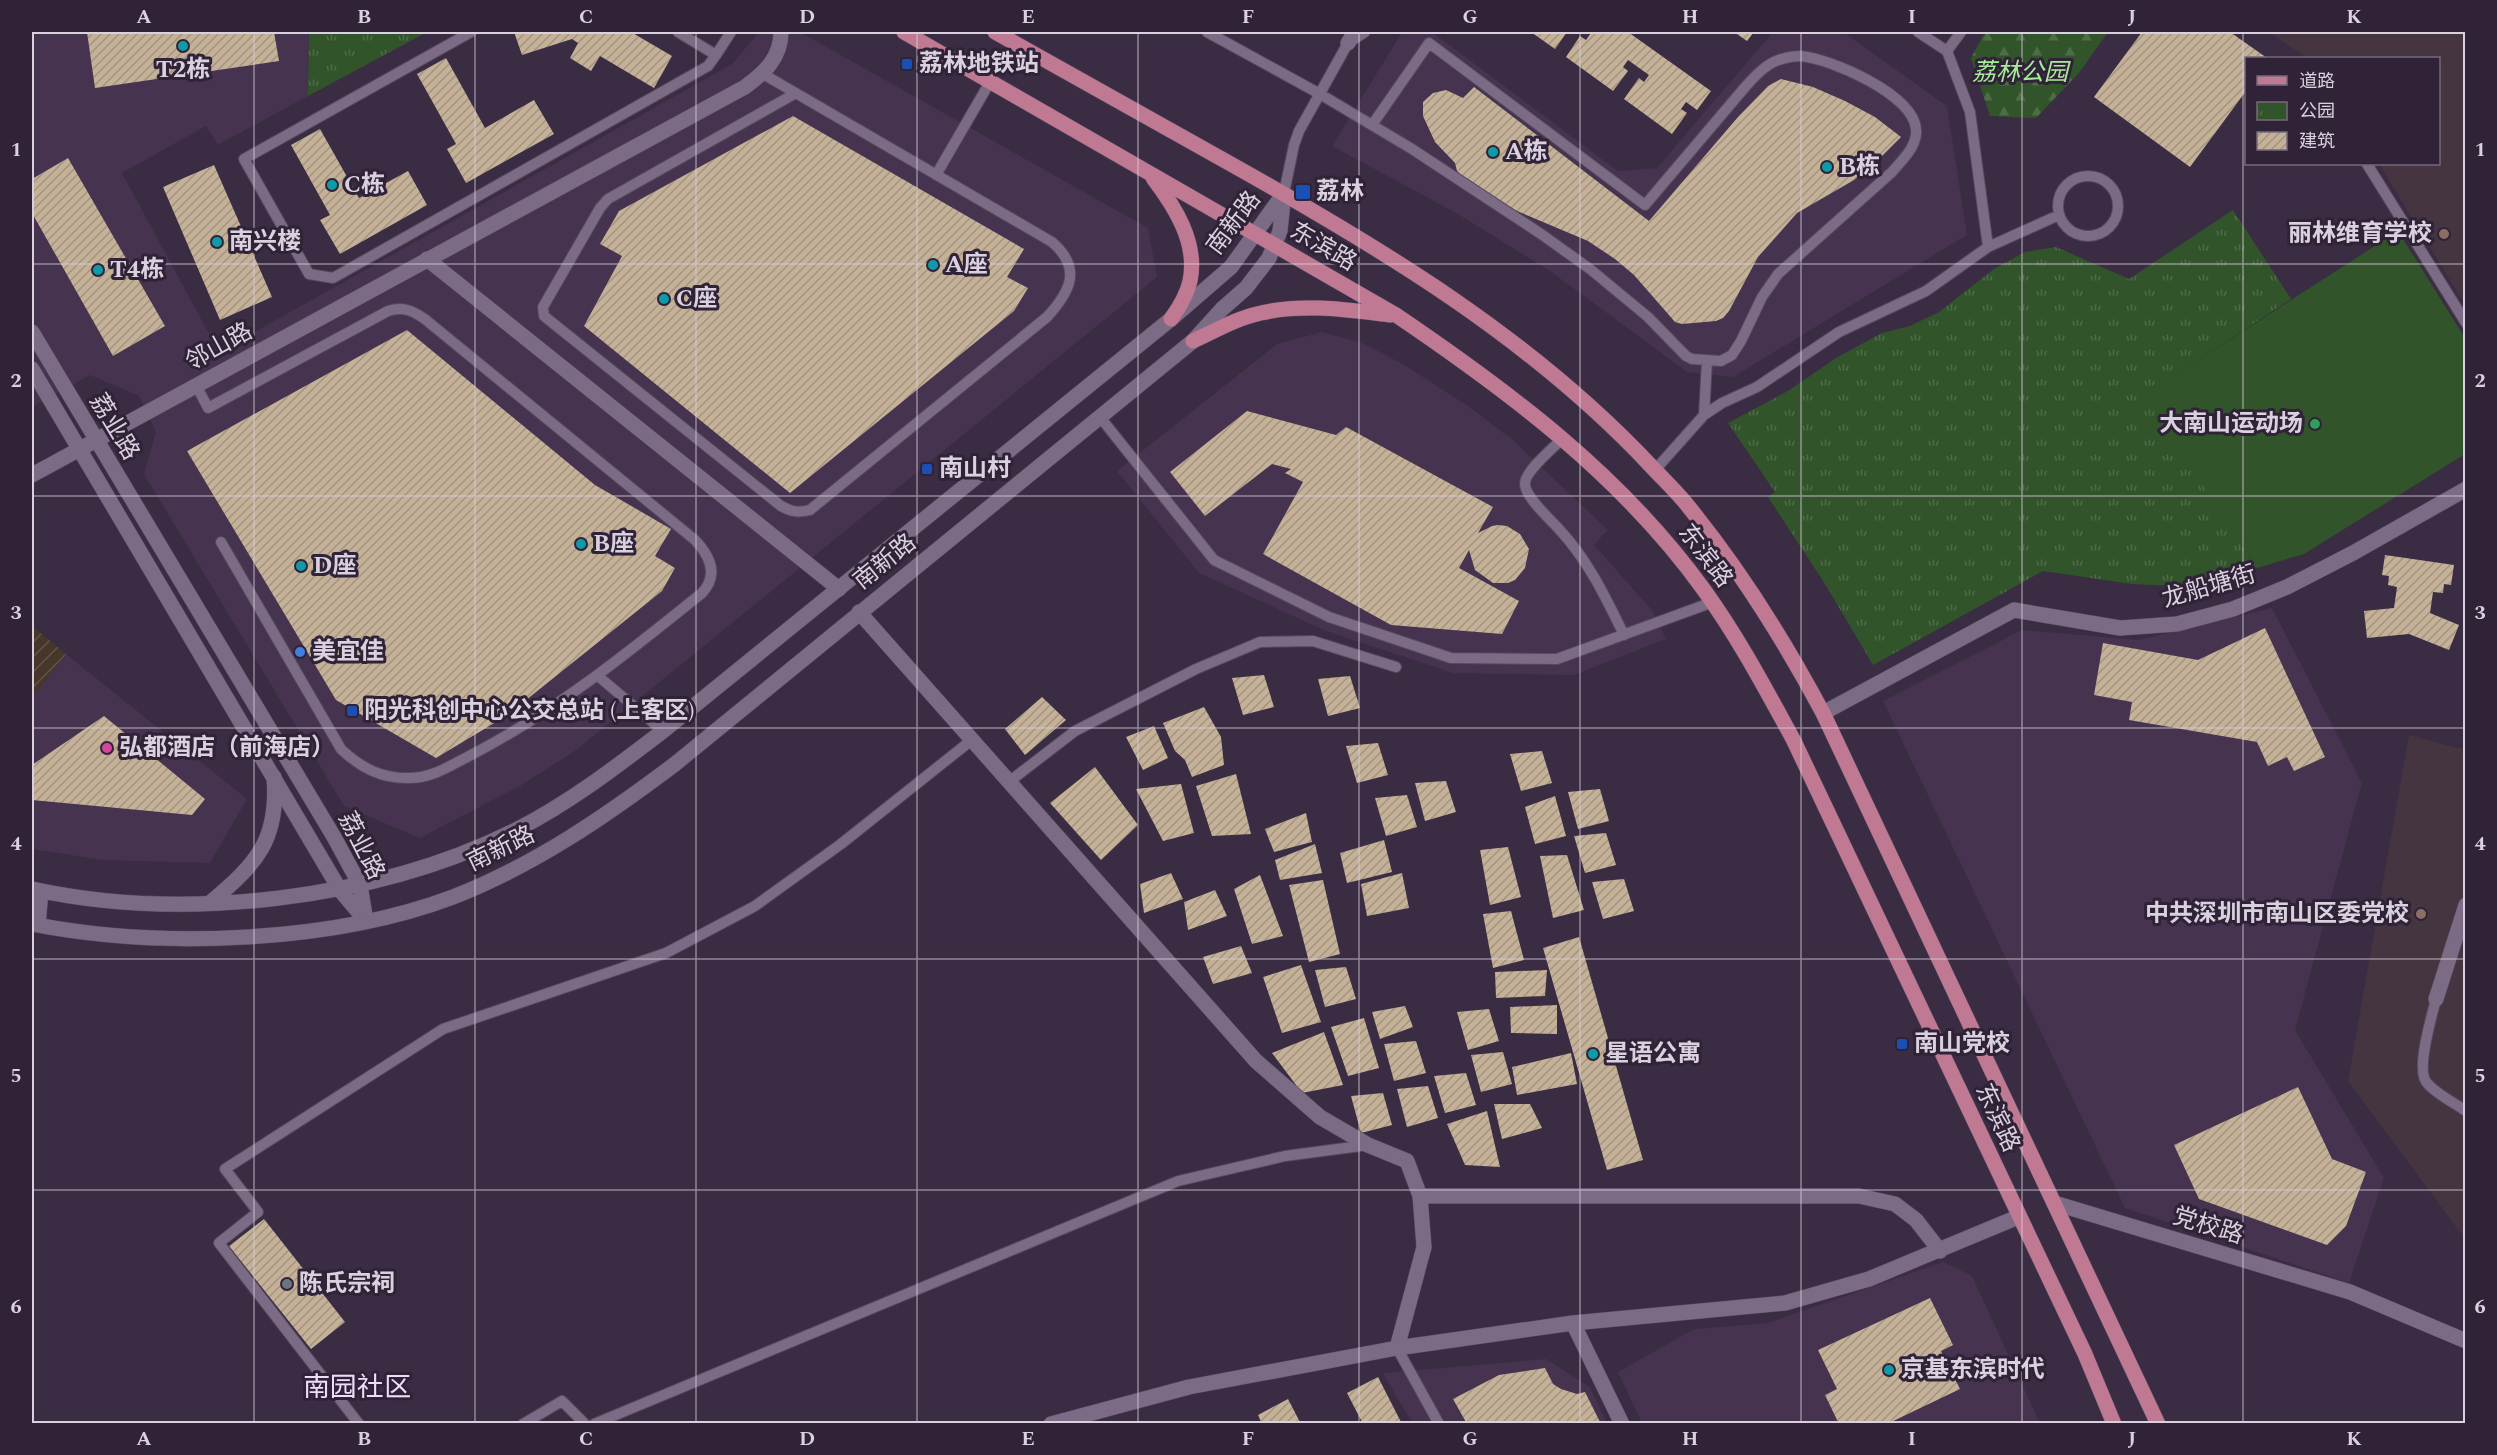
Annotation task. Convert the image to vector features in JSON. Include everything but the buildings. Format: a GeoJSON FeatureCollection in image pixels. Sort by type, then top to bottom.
{"type":"FeatureCollection","features":[{"type":"Feature","properties":{"kind":"main road","name":"东滨路"},"geometry":{"type":"LineString","coordinates":[[904,32],[1396,315],[1467,363],[1562,439],[1598,469],[1656,530],[1713,602],[1750,661],[1793,739],[2085,1354],[2114,1424]]}},
{"type":"Feature","properties":{"kind":"main road","name":"东滨路"},"geometry":{"type":"LineString","coordinates":[[994,32],[1284,193],[1418,274],[1512,340],[1563,381],[1628,441],[1687,505],[1742,577],[1787,646],[1823,713],[2158,1424]]}},
{"type":"Feature","properties":{"kind":"main road"},"geometry":{"type":"LineString","coordinates":[[1148,171],[1170,202],[1190,244],[1192,267],[1190,284],[1172,319]]}},
{"type":"Feature","properties":{"kind":"main road"},"geometry":{"type":"LineString","coordinates":[[1193,341],[1237,320],[1288,309],[1348,310],[1396,315]]}},
{"type":"Feature","properties":{"kind":"street"},"geometry":{"type":"LineString","coordinates":[[763,74],[772,63],[781,32]]}},
{"type":"Feature","properties":{"kind":"street","name":"邻山路"},"geometry":{"type":"LineString","coordinates":[[32,475],[745,87],[763,74]]}},
{"type":"Feature","properties":{"kind":"street","name":"南新路"},"geometry":{"type":"LineString","coordinates":[[36,890],[99,899],[158,903],[269,899],[340,890],[360,885],[433,864],[516,830],[590,786],[663,731],[1172,319],[1227,272],[1284,193]]}},
{"type":"Feature","properties":{"kind":"street","name":"南新路"},"geometry":{"type":"LineString","coordinates":[[35,924],[107,934],[171,938],[298,932],[366,921],[453,897],[503,875],[581,831],[675,764],[1193,341],[1222,309],[1246,288],[1263,266],[1280,231],[1284,193]]}},
{"type":"Feature","properties":{"kind":"street"},"geometry":{"type":"LineString","coordinates":[[427,259],[839,589]]}},
{"type":"Feature","properties":{"kind":"street","name":"荔业路"},"geometry":{"type":"LineString","coordinates":[[32,332],[334,837],[360,885],[366,921]]}},
{"type":"Feature","properties":{"kind":"street","name":"荔业路"},"geometry":{"type":"LineString","coordinates":[[32,369],[340,890],[366,921]]}},
{"type":"Feature","properties":{"kind":"street","name":"龙船塘街"},"geometry":{"type":"LineString","coordinates":[[1823,713],[2014,610],[2120,628],[2177,624],[2233,609],[2287,587],[2353,553],[2466,489]]}},
{"type":"Feature","properties":{"kind":"street"},"geometry":{"type":"LineString","coordinates":[[859,612],[1011,781],[1256,1061],[1320,1117],[1368,1145],[1407,1161],[1420,1196],[1424,1246],[1397,1348]]}},
{"type":"Feature","properties":{"kind":"street"},"geometry":{"type":"LineString","coordinates":[[211,902],[238,879],[265,844],[273,822],[276,801],[274,777]]}},
{"type":"Feature","properties":{"kind":"street"},"geometry":{"type":"LineString","coordinates":[[35,924],[36,890]]}},
{"type":"Feature","properties":{"kind":"street"},"geometry":{"type":"LineString","coordinates":[[2436,999],[2466,905]]}},
{"type":"Feature","properties":{"kind":"street"},"geometry":{"type":"LineString","coordinates":[[1420,1196],[1859,1196],[1895,1204],[1916,1220],[1940,1251]]}},
{"type":"Feature","properties":{"kind":"street","name":"党校路"},"geometry":{"type":"LineString","coordinates":[[2054,1203],[2350,1292],[2466,1341]]}},
{"type":"Feature","properties":{"kind":"street"},"geometry":{"type":"LineString","coordinates":[[1051,1424],[1189,1387],[1397,1348],[1573,1323],[1785,1303],[1869,1279],[2019,1217]]}},
{"type":"Feature","properties":{"kind":"street"},"geometry":{"type":"LineString","coordinates":[[1573,1323],[1622,1424]]}},
{"type":"Feature","properties":{"kind":"lane"},"geometry":{"type":"LineString","coordinates":[[471,32],[244,159],[309,274],[333,278],[708,66],[731,32]]}},
{"type":"Feature","properties":{"kind":"lane"},"geometry":{"type":"LineString","coordinates":[[678,32],[716,55]]}},
{"type":"Feature","properties":{"kind":"lane"},"geometry":{"type":"LineString","coordinates":[[1207,32],[1320,94],[1484,196],[1590,269],[1648,317],[1686,356],[1707,361],[1722,361],[1732,356],[1762,297],[1778,274],[1892,172],[1907,155],[1914,143],[1917,130],[1914,118],[1898,100],[1870,81],[1819,60],[1800,56],[1780,59],[1761,70],[1746,86],[1645,205],[1430,43],[1372,125]]}},
{"type":"Feature","properties":{"kind":"lane"},"geometry":{"type":"LineString","coordinates":[[1284,193],[1294,145],[1352,37],[1365,32]]}},
{"type":"Feature","properties":{"kind":"lane"},"geometry":{"type":"LineString","coordinates":[[1918,32],[1947,51],[1970,112],[1988,247]]}},
{"type":"Feature","properties":{"kind":"lane"},"geometry":{"type":"LineString","coordinates":[[1947,51],[1961,32]]}},
{"type":"Feature","properties":{"kind":"lane"},"geometry":{"type":"LineString","coordinates":[[763,74],[796,93],[936,175],[1052,242],[1061,250],[1071,271],[1068,290],[1047,317],[810,510],[791,512],[544,316],[543,307],[600,208],[608,199],[796,93]]}},
{"type":"Feature","properties":{"kind":"lane"},"geometry":{"type":"LineString","coordinates":[[936,175],[990,82]]}},
{"type":"Feature","properties":{"kind":"lane"},"geometry":{"type":"LineString","coordinates":[[2368,165],[2466,323]]}},
{"type":"Feature","properties":{"kind":"lane"},"geometry":{"type":"LineString","coordinates":[[2081,177],[2100,178],[2114,191],[2117,200],[2114,220],[2108,228],[2091,235],[2072,230],[2060,215],[2060,195],[2064,187],[2081,177]]}},
{"type":"Feature","properties":{"kind":"lane"},"geometry":{"type":"LineString","coordinates":[[1655,470],[1704,415],[1722,403],[1756,387],[1839,332],[1926,291],[1988,247],[2060,215]]}},
{"type":"Feature","properties":{"kind":"lane"},"geometry":{"type":"LineString","coordinates":[[196,385],[208,408],[388,310],[397,308],[416,313],[695,540],[708,555],[712,580],[702,593],[598,676],[529,723],[432,775],[411,778],[375,773],[355,762],[341,748],[330,733],[221,542]]}},
{"type":"Feature","properties":{"kind":"lane"},"geometry":{"type":"LineString","coordinates":[[1704,415],[1707,361]]}},
{"type":"Feature","properties":{"kind":"lane"},"geometry":{"type":"LineString","coordinates":[[1100,417],[1214,560],[1329,617],[1451,658],[1557,659],[1713,602]]}},
{"type":"Feature","properties":{"kind":"lane"},"geometry":{"type":"LineString","coordinates":[[1562,439],[1528,473],[1524,484],[1528,494],[1570,540],[1595,576],[1624,635]]}},
{"type":"Feature","properties":{"kind":"lane"},"geometry":{"type":"LineString","coordinates":[[1011,781],[1075,731],[1196,669],[1260,642],[1313,641],[1396,667]]}},
{"type":"Feature","properties":{"kind":"lane"},"geometry":{"type":"LineString","coordinates":[[598,676],[663,731]]}},
{"type":"Feature","properties":{"kind":"lane"},"geometry":{"type":"LineString","coordinates":[[359,1424],[219,1243],[258,1212],[225,1169],[443,1029],[666,954],[755,906],[841,844],[973,739]]}},
{"type":"Feature","properties":{"kind":"lane"},"geometry":{"type":"LineString","coordinates":[[2436,999],[2422,1064],[2423,1077],[2427,1084],[2466,1111]]}},
{"type":"Feature","properties":{"kind":"lane"},"geometry":{"type":"LineString","coordinates":[[594,1424],[1178,1181],[1285,1156],[1368,1145]]}},
{"type":"Feature","properties":{"kind":"lane"},"geometry":{"type":"LineString","coordinates":[[1397,1348],[1439,1424]]}},
{"type":"Feature","properties":{"kind":"lane"},"geometry":{"type":"LineString","coordinates":[[523,1424],[562,1401],[585,1424]]}},
{"type":"Feature","properties":{"kind":"shaded area"},"geometry":{"type":"Polygon","coordinates":[[[32,32],[309,32],[308,96],[218,145],[206,126],[122,173],[219,352],[732,64],[759,32],[800,32],[1148,228],[1157,277],[575,751],[520,786],[420,838],[344,806],[144,474],[156,432],[139,396],[90,375],[32,407],[32,32]]]}},
{"type":"Feature","properties":{"kind":"shaded area"},"geometry":{"type":"Polygon","coordinates":[[[1432,32],[1618,171],[1657,168],[1773,32],[1843,32],[1947,106],[1967,235],[1733,377],[1687,372],[1550,271],[1456,213],[1332,146],[1401,34],[1432,32]]]}},
{"type":"Feature","properties":{"kind":"shaded area","name":"丽林维育学校"},"geometry":{"type":"Polygon","coordinates":[[[2269,32],[2465,32],[2465,305],[2380,165],[2440,165],[2440,57],[2306,57],[2269,32]]]}},
{"type":"Feature","properties":{"kind":"shaded area"},"geometry":{"type":"Polygon","coordinates":[[[1322,332],[1362,343],[1403,364],[1468,406],[1513,440],[1608,530],[1594,545],[1652,610],[1666,639],[1574,675],[1453,673],[1326,631],[1199,573],[1117,471],[1277,344],[1322,332]]]}},
{"type":"Feature","properties":{"kind":"shaded area"},"geometry":{"type":"Polygon","coordinates":[[[2272,608],[2362,783],[2295,1030],[2384,1178],[2349,1283],[2125,1208],[1883,701],[2022,630],[2139,640],[2272,608]]]}},
{"type":"Feature","properties":{"kind":"shaded area"},"geometry":{"type":"Polygon","coordinates":[[[32,626],[66,654],[32,697],[32,626]]]}},
{"type":"Feature","properties":{"kind":"shaded area","name":"弘都酒店（前海店）"},"geometry":{"type":"Polygon","coordinates":[[[66,654],[247,799],[210,863],[102,860],[32,849],[32,697],[66,654]]]}},
{"type":"Feature","properties":{"kind":"shaded area","name":"中共深圳市南山区委党校"},"geometry":{"type":"Polygon","coordinates":[[[2409,735],[2457,748],[2465,747],[2465,1239],[2348,1081],[2409,735]]]}},
{"type":"Feature","properties":{"kind":"shaded area","name":"京基东滨时代"},"geometry":{"type":"Polygon","coordinates":[[[1943,1262],[1972,1276],[2040,1423],[1642,1423],[1618,1372],[1694,1329],[1768,1323],[1943,1262]]]}},
{"type":"Feature","properties":{"kind":"shaded area"},"geometry":{"type":"Polygon","coordinates":[[[1546,1359],[1590,1387],[1607,1423],[1412,1423],[1383,1373],[1546,1359]]]}},
{"type":"Feature","properties":{"kind":"green space"},"geometry":{"type":"Polygon","coordinates":[[[309,32],[427,32],[308,96],[309,32]]]}},
{"type":"Feature","properties":{"kind":"green space","name":"荔林公园"},"geometry":{"type":"Polygon","coordinates":[[[1985,32],[2108,32],[2078,74],[2036,118],[1990,116],[1971,58],[1985,32]]]}},
{"type":"Feature","properties":{"kind":"green space"},"geometry":{"type":"Polygon","coordinates":[[[2233,210],[2291,299],[2145,395],[2257,568],[2197,587],[2132,584],[2043,571],[1873,665],[1827,587],[1768,497],[1775,492],[1728,423],[1788,391],[1836,358],[1882,333],[1910,326],[1939,312],[1994,269],[2025,252],[2056,247],[2129,279],[2233,210]]]}},
{"type":"Feature","properties":{"kind":"green space","name":"大南山运动场"},"geometry":{"type":"Polygon","coordinates":[[[2398,231],[2465,338],[2465,454],[2304,554],[2257,568],[2144,395],[2398,231]]]}},
{"type":"Feature","properties":{"kind":"place","name":"T2栋"},"geometry":{"type":"Point","coordinates":[183,46]}},
{"type":"Feature","properties":{"kind":"place","name":"荔林地铁站"},"geometry":{"type":"Point","coordinates":[907,64]}},
{"type":"Feature","properties":{"kind":"place","name":"A栋"},"geometry":{"type":"Point","coordinates":[1493,152]}},
{"type":"Feature","properties":{"kind":"place","name":"B栋"},"geometry":{"type":"Point","coordinates":[1827,167]}},
{"type":"Feature","properties":{"kind":"place","name":"C栋"},"geometry":{"type":"Point","coordinates":[332,185]}},
{"type":"Feature","properties":{"kind":"place","name":"荔林"},"geometry":{"type":"Point","coordinates":[1303,192]}},
{"type":"Feature","properties":{"kind":"place","name":"丽林维育学校"},"geometry":{"type":"Point","coordinates":[2444,234]}},
{"type":"Feature","properties":{"kind":"place","name":"南兴楼"},"geometry":{"type":"Point","coordinates":[217,242]}},
{"type":"Feature","properties":{"kind":"place","name":"A座"},"geometry":{"type":"Point","coordinates":[933,265]}},
{"type":"Feature","properties":{"kind":"place","name":"T4栋"},"geometry":{"type":"Point","coordinates":[98,270]}},
{"type":"Feature","properties":{"kind":"place","name":"C座"},"geometry":{"type":"Point","coordinates":[664,299]}},
{"type":"Feature","properties":{"kind":"place","name":"大南山运动场"},"geometry":{"type":"Point","coordinates":[2315,424]}},
{"type":"Feature","properties":{"kind":"place","name":"南山村"},"geometry":{"type":"Point","coordinates":[927,469]}},
{"type":"Feature","properties":{"kind":"place","name":"B座"},"geometry":{"type":"Point","coordinates":[581,544]}},
{"type":"Feature","properties":{"kind":"place","name":"D座"},"geometry":{"type":"Point","coordinates":[301,566]}},
{"type":"Feature","properties":{"kind":"place","name":"美宜佳"},"geometry":{"type":"Point","coordinates":[300,652]}},
{"type":"Feature","properties":{"kind":"place","name":"阳光科创中心公交总站 (上客区)"},"geometry":{"type":"Point","coordinates":[352,711]}},
{"type":"Feature","properties":{"kind":"place","name":"弘都酒店（前海店）"},"geometry":{"type":"Point","coordinates":[107,748]}},
{"type":"Feature","properties":{"kind":"place","name":"中共深圳市南山区委党校"},"geometry":{"type":"Point","coordinates":[2421,914]}},
{"type":"Feature","properties":{"kind":"place","name":"南山党校"},"geometry":{"type":"Point","coordinates":[1902,1044]}},
{"type":"Feature","properties":{"kind":"place","name":"星语公寓"},"geometry":{"type":"Point","coordinates":[1593,1054]}},
{"type":"Feature","properties":{"kind":"place","name":"陈氏宗祠"},"geometry":{"type":"Point","coordinates":[287,1284]}},
{"type":"Feature","properties":{"kind":"place","name":"京基东滨时代"},"geometry":{"type":"Point","coordinates":[1889,1370]}},
{"type":"Feature","properties":{"kind":"district","name":"南园社区"},"geometry":{"type":"Point","coordinates":[357,1388]}}]}
